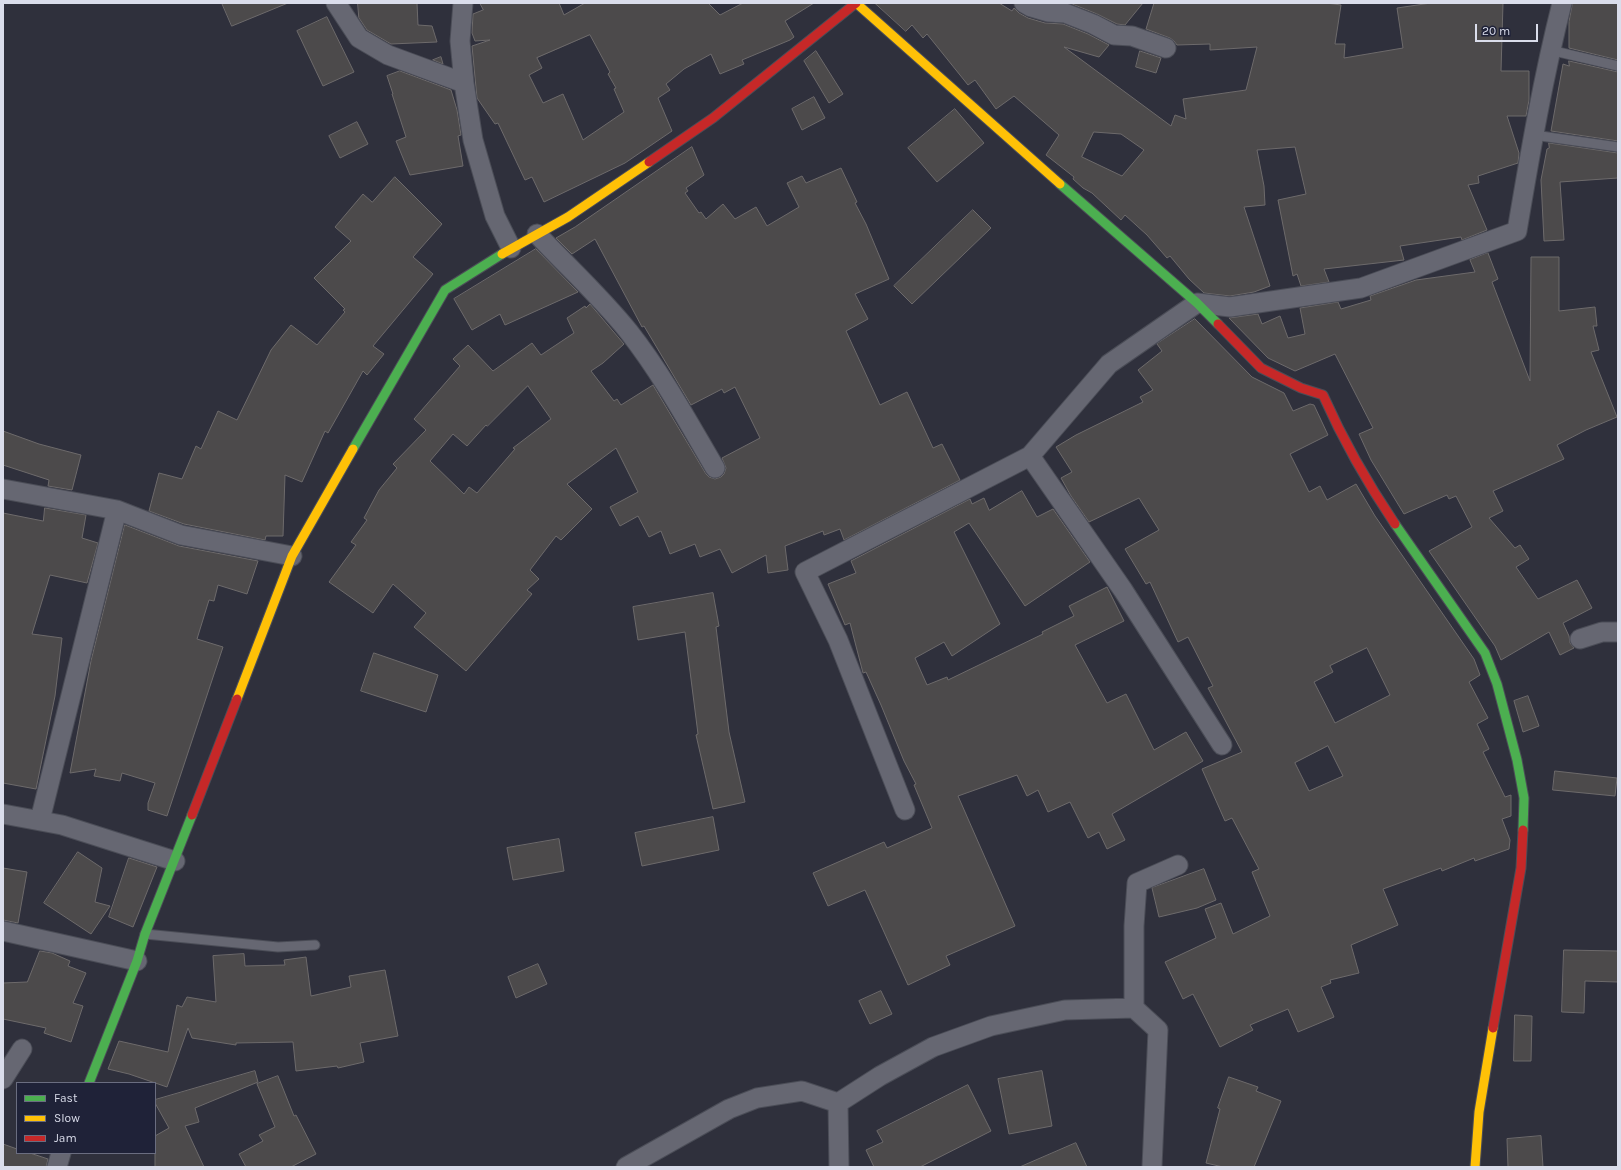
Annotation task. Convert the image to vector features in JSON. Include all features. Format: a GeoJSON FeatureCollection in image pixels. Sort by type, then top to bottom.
{"type":"FeatureCollection","features":[{"type":"Feature","properties":{"kind":"street"},"geometry":{"type":"LineString","coordinates":[[336,3],[359,38],[388,55],[464,83]]}},
{"type":"Feature","properties":{"kind":"street"},"geometry":{"type":"LineString","coordinates":[[464,3],[460,41],[464,83],[473,140],[494,216],[511,248]]}},
{"type":"Feature","properties":{"kind":"street"},"geometry":{"type":"LineString","coordinates":[[89,1082],[137,961],[145,934],[175,861],[292,556],[445,290],[511,248],[568,217],[713,118],[856,3],[1076,199],[1197,303],[1261,368],[1301,388],[1323,395],[1337,426],[1385,509],[1441,592],[1485,653],[1497,684],[1517,760],[1524,798],[1524,814],[1521,868],[1479,1112],[1475,1167]]}},
{"type":"Feature","properties":{"kind":"street"},"geometry":{"type":"LineString","coordinates":[[1024,3],[1031,7],[1048,12],[1067,8],[1114,35],[1132,36],[1166,48]]}},
{"type":"Feature","properties":{"kind":"street"},"geometry":{"type":"LineString","coordinates":[[905,810],[838,640],[805,572],[1030,456],[1109,364],[1197,303],[1230,307],[1361,288],[1517,231],[1550,50],[1562,3]]}},
{"type":"Feature","properties":{"kind":"street"},"geometry":{"type":"LineString","coordinates":[[537,234],[611,310],[648,358],[677,403],[715,468]]}},
{"type":"Feature","properties":{"kind":"street"},"geometry":{"type":"LineString","coordinates":[[1030,456],[1123,590],[1222,744]]}},
{"type":"Feature","properties":{"kind":"street"},"geometry":{"type":"LineString","coordinates":[[3,489],[117,510],[181,535],[292,556]]}},
{"type":"Feature","properties":{"kind":"street"},"geometry":{"type":"LineString","coordinates":[[40,820],[117,510]]}},
{"type":"Feature","properties":{"kind":"street"},"geometry":{"type":"LineString","coordinates":[[1580,639],[1602,632],[1618,632]]}},
{"type":"Feature","properties":{"kind":"street"},"geometry":{"type":"LineString","coordinates":[[3,814],[62,825],[175,861]]}},
{"type":"Feature","properties":{"kind":"street"},"geometry":{"type":"LineString","coordinates":[[1134,1008],[1134,926],[1137,883],[1178,865]]}},
{"type":"Feature","properties":{"kind":"street"},"geometry":{"type":"LineString","coordinates":[[3,931],[137,961]]}},
{"type":"Feature","properties":{"kind":"street"},"geometry":{"type":"LineString","coordinates":[[838,1103],[880,1076],[933,1047],[992,1026],[1065,1010],[1134,1008],[1158,1030],[1152,1167]]}},
{"type":"Feature","properties":{"kind":"street"},"geometry":{"type":"LineString","coordinates":[[3,1079],[22,1049]]}},
{"type":"Feature","properties":{"kind":"street"},"geometry":{"type":"LineString","coordinates":[[626,1167],[729,1109],[757,1098],[802,1091],[838,1103]]}},
{"type":"Feature","properties":{"kind":"street"},"geometry":{"type":"LineString","coordinates":[[838,1103],[839,1167]]}},
{"type":"Feature","properties":{"kind":"street"},"geometry":{"type":"LineString","coordinates":[[57,1167],[62,1154]]}},
{"type":"Feature","properties":{"kind":"lane"},"geometry":{"type":"LineString","coordinates":[[1550,50],[1618,66]]}},
{"type":"Feature","properties":{"kind":"lane"},"geometry":{"type":"LineString","coordinates":[[1534,134],[1618,146]]}},
{"type":"Feature","properties":{"kind":"lane"},"geometry":{"type":"LineString","coordinates":[[145,934],[278,947],[314,945]]}},
{"type":"Feature","properties":{"kind":"building"},"geometry":{"type":"Polygon","coordinates":[[[222,3],[288,3],[232,26],[222,3]]]}},
{"type":"Feature","properties":{"kind":"building"},"geometry":{"type":"Polygon","coordinates":[[[358,3],[417,3],[418,25],[432,26],[437,42],[391,44],[367,30],[359,18],[358,3]]]}},
{"type":"Feature","properties":{"kind":"building"},"geometry":{"type":"Polygon","coordinates":[[[480,3],[559,3],[564,15],[585,3],[708,3],[720,15],[743,3],[814,3],[785,21],[794,37],[742,60],[744,64],[720,74],[711,54],[684,69],[666,84],[670,90],[658,98],[672,131],[625,163],[544,202],[532,177],[525,180],[498,123],[495,124],[477,98],[472,46],[490,40],[475,41],[472,33],[473,14],[483,10],[480,3]],[[590,35],[537,58],[542,68],[529,75],[543,103],[563,94],[583,140],[624,112],[614,89],[616,88],[608,74],[610,72],[590,35]]]}},
{"type":"Feature","properties":{"kind":"building"},"geometry":{"type":"Polygon","coordinates":[[[875,3],[999,3],[1012,11],[1014,8],[1028,18],[1045,23],[1063,24],[1088,34],[1109,45],[1099,57],[1064,47],[1171,126],[1175,115],[1186,119],[1183,99],[1246,90],[1257,47],[1210,50],[1210,44],[1177,45],[1170,38],[1146,29],[1154,3],[1326,3],[1341,5],[1335,44],[1345,44],[1344,58],[1403,48],[1397,8],[1431,3],[1503,3],[1501,71],[1529,71],[1529,100],[1526,116],[1507,116],[1519,153],[1518,163],[1478,176],[1479,183],[1468,185],[1487,230],[1462,240],[1461,237],[1400,246],[1404,260],[1324,269],[1329,282],[1301,286],[1297,274],[1293,276],[1278,200],[1306,194],[1295,147],[1257,150],[1264,186],[1265,205],[1244,207],[1270,286],[1254,292],[1230,296],[1204,293],[1189,279],[1170,256],[1167,258],[1147,235],[1125,215],[1121,220],[1092,193],[1083,188],[1073,179],[1074,177],[1046,155],[1059,135],[1014,96],[996,109],[975,80],[968,85],[927,34],[923,38],[912,25],[906,31],[875,3]],[[1094,132],[1082,157],[1122,176],[1144,150],[1121,134],[1094,132]]]}},
{"type":"Feature","properties":{"kind":"building"},"geometry":{"type":"Polygon","coordinates":[[[1070,3],[1143,3],[1125,25],[1117,24],[1070,3]]]}},
{"type":"Feature","properties":{"kind":"building"},"geometry":{"type":"Polygon","coordinates":[[[1573,3],[1618,3],[1618,60],[1569,48],[1569,22],[1573,3]]]}},
{"type":"Feature","properties":{"kind":"building"},"geometry":{"type":"Polygon","coordinates":[[[327,17],[354,72],[323,86],[297,31],[327,17]]]}},
{"type":"Feature","properties":{"kind":"building"},"geometry":{"type":"Polygon","coordinates":[[[816,51],[843,94],[829,103],[804,61],[816,51]]]}},
{"type":"Feature","properties":{"kind":"building"},"geometry":{"type":"Polygon","coordinates":[[[1140,51],[1161,58],[1156,73],[1136,67],[1140,51]]]}},
{"type":"Feature","properties":{"kind":"building"},"geometry":{"type":"Polygon","coordinates":[[[441,57],[443,64],[433,60],[441,57]]]}},
{"type":"Feature","properties":{"kind":"building"},"geometry":{"type":"Polygon","coordinates":[[[1569,61],[1618,72],[1618,141],[1551,131],[1563,64],[1569,66],[1569,61]]]}},
{"type":"Feature","properties":{"kind":"building"},"geometry":{"type":"Polygon","coordinates":[[[400,71],[451,90],[457,110],[461,135],[458,136],[463,166],[410,175],[396,141],[406,137],[387,76],[400,71]]]}},
{"type":"Feature","properties":{"kind":"building"},"geometry":{"type":"Polygon","coordinates":[[[814,97],[825,118],[802,130],[792,109],[814,97]]]}},
{"type":"Feature","properties":{"kind":"building"},"geometry":{"type":"Polygon","coordinates":[[[955,109],[984,143],[937,182],[908,148],[955,109]]]}},
{"type":"Feature","properties":{"kind":"building"},"geometry":{"type":"Polygon","coordinates":[[[357,122],[368,144],[340,158],[329,136],[357,122]]]}},
{"type":"Feature","properties":{"kind":"building"},"geometry":{"type":"Polygon","coordinates":[[[1549,143],[1618,153],[1618,178],[1560,182],[1564,240],[1544,241],[1541,180],[1549,143]]]}},
{"type":"Feature","properties":{"kind":"building"},"geometry":{"type":"Polygon","coordinates":[[[692,147],[704,175],[686,188],[688,191],[685,193],[699,213],[701,212],[706,219],[723,204],[735,219],[756,207],[767,226],[799,207],[787,183],[802,176],[806,183],[841,168],[889,279],[855,294],[868,319],[846,331],[880,405],[907,392],[933,448],[942,444],[960,480],[844,540],[840,529],[824,535],[823,531],[785,546],[788,570],[768,573],[766,555],[732,573],[720,549],[700,557],[695,544],[670,554],[661,531],[649,537],[638,516],[620,526],[610,507],[638,492],[616,448],[567,484],[592,509],[561,540],[556,536],[530,570],[539,579],[527,590],[532,594],[466,671],[414,627],[426,613],[393,584],[373,613],[329,582],[356,545],[351,542],[367,520],[364,518],[379,490],[397,468],[393,464],[426,430],[414,419],[460,366],[453,359],[468,345],[493,371],[532,343],[541,355],[574,333],[567,318],[585,306],[586,308],[590,304],[624,344],[603,363],[591,371],[614,401],[617,399],[621,405],[653,385],[709,477],[715,479],[721,477],[726,468],[722,458],[760,438],[735,387],[724,393],[722,389],[691,405],[644,326],[642,327],[595,239],[572,254],[556,238],[575,227],[692,147]],[[528,386],[487,426],[486,425],[467,446],[453,434],[430,461],[464,494],[469,487],[477,493],[515,449],[513,448],[551,419],[528,386]]]}},
{"type":"Feature","properties":{"kind":"building"},"geometry":{"type":"Polygon","coordinates":[[[395,177],[442,224],[413,257],[433,274],[373,346],[384,354],[367,375],[363,371],[328,433],[325,431],[302,482],[285,475],[283,536],[266,536],[265,540],[184,524],[149,511],[159,473],[182,479],[196,446],[201,449],[218,411],[237,420],[271,350],[291,325],[317,345],[345,312],[343,310],[345,309],[314,278],[351,241],[335,227],[363,194],[372,202],[395,177]]]}},
{"type":"Feature","properties":{"kind":"building"},"geometry":{"type":"Polygon","coordinates":[[[973,210],[991,228],[912,304],[894,286],[973,210]]]}},
{"type":"Feature","properties":{"kind":"building"},"geometry":{"type":"Polygon","coordinates":[[[536,249],[578,292],[505,325],[500,314],[472,330],[454,299],[536,249]]]}},
{"type":"Feature","properties":{"kind":"building"},"geometry":{"type":"Polygon","coordinates":[[[1488,253],[1498,279],[1492,282],[1530,381],[1531,257],[1559,257],[1559,311],[1595,307],[1597,326],[1593,326],[1599,350],[1591,352],[1617,417],[1586,430],[1557,445],[1564,459],[1493,491],[1503,511],[1489,518],[1515,548],[1520,545],[1529,559],[1516,567],[1538,599],[1577,580],[1592,608],[1563,623],[1569,636],[1570,643],[1574,648],[1560,655],[1549,632],[1501,660],[1495,646],[1429,551],[1472,527],[1456,496],[1449,499],[1447,495],[1404,514],[1371,460],[1359,434],[1373,428],[1335,354],[1295,371],[1268,358],[1229,318],[1258,314],[1262,324],[1280,316],[1288,338],[1305,334],[1300,308],[1338,302],[1341,309],[1371,300],[1370,296],[1416,280],[1475,272],[1470,260],[1488,253]]]}},
{"type":"Feature","properties":{"kind":"building"},"geometry":{"type":"Polygon","coordinates":[[[1195,319],[1252,377],[1284,393],[1293,411],[1310,404],[1314,405],[1328,435],[1290,454],[1309,492],[1320,486],[1327,500],[1356,484],[1375,516],[1474,659],[1480,675],[1469,682],[1488,718],[1477,724],[1489,749],[1483,752],[1505,797],[1511,795],[1511,816],[1502,819],[1510,840],[1509,849],[1475,861],[1474,858],[1442,871],[1441,868],[1383,889],[1398,925],[1351,945],[1359,973],[1330,980],[1331,983],[1321,987],[1334,1017],[1298,1032],[1288,1009],[1250,1025],[1253,1030],[1220,1047],[1193,994],[1183,999],[1165,962],[1216,938],[1205,909],[1221,903],[1233,934],[1270,916],[1252,872],[1259,869],[1232,818],[1225,821],[1202,769],[1242,752],[1208,688],[1213,686],[1188,637],[1178,642],[1150,582],[1146,584],[1125,549],[1159,530],[1139,498],[1089,522],[1071,496],[1061,478],[1072,472],[1056,447],[1076,435],[1143,402],[1140,397],[1153,390],[1138,370],[1162,351],[1157,344],[1195,319]],[[1367,648],[1330,666],[1333,672],[1314,682],[1335,723],[1390,695],[1367,648]],[[1328,746],[1295,763],[1309,791],[1343,776],[1328,746]]]}},
{"type":"Feature","properties":{"kind":"building"},"geometry":{"type":"Polygon","coordinates":[[[3,431],[39,444],[81,455],[72,490],[48,486],[49,480],[3,465],[3,431]]]}},
{"type":"Feature","properties":{"kind":"building"},"geometry":{"type":"Polygon","coordinates":[[[1022,491],[1037,517],[1053,509],[1090,562],[1025,606],[969,523],[954,532],[1000,624],[952,656],[944,642],[915,658],[927,685],[947,677],[948,680],[1043,634],[1042,632],[1074,616],[1069,606],[1107,587],[1124,621],[1075,645],[1107,703],[1126,694],[1154,750],[1186,732],[1203,761],[1112,814],[1125,840],[1107,849],[1099,832],[1088,838],[1070,802],[1048,812],[1038,790],[1027,796],[1017,775],[958,796],[1015,926],[946,956],[950,965],[908,985],[865,890],[828,906],[813,873],[884,842],[887,848],[932,828],[914,785],[916,784],[904,761],[881,705],[866,672],[863,673],[850,623],[845,625],[828,584],[856,573],[851,561],[970,499],[972,504],[984,498],[989,510],[1022,491]]]}},
{"type":"Feature","properties":{"kind":"building"},"geometry":{"type":"Polygon","coordinates":[[[45,508],[86,515],[82,538],[98,543],[87,583],[50,575],[32,634],[62,638],[55,696],[36,789],[3,783],[3,513],[43,521],[45,508]]]}},
{"type":"Feature","properties":{"kind":"building"},"geometry":{"type":"Polygon","coordinates":[[[125,525],[179,546],[258,561],[247,594],[218,585],[214,601],[209,600],[197,639],[223,647],[167,816],[148,810],[148,803],[155,783],[122,773],[120,781],[94,776],[96,769],[70,773],[91,661],[125,525]]]}},
{"type":"Feature","properties":{"kind":"building"},"geometry":{"type":"Polygon","coordinates":[[[713,593],[719,626],[716,627],[729,732],[745,802],[713,809],[696,735],[698,734],[685,632],[638,640],[633,607],[713,593]]]}},
{"type":"Feature","properties":{"kind":"building"},"geometry":{"type":"Polygon","coordinates":[[[374,653],[438,675],[426,712],[361,691],[374,653]]]}},
{"type":"Feature","properties":{"kind":"building"},"geometry":{"type":"Polygon","coordinates":[[[1528,696],[1539,726],[1523,732],[1514,701],[1528,696]]]}},
{"type":"Feature","properties":{"kind":"building"},"geometry":{"type":"Polygon","coordinates":[[[1555,771],[1617,778],[1615,796],[1553,790],[1555,771]]]}},
{"type":"Feature","properties":{"kind":"building"},"geometry":{"type":"Polygon","coordinates":[[[713,817],[719,850],[642,866],[635,833],[713,817]]]}},
{"type":"Feature","properties":{"kind":"building"},"geometry":{"type":"Polygon","coordinates":[[[559,839],[564,871],[513,880],[507,848],[559,839]]]}},
{"type":"Feature","properties":{"kind":"building"},"geometry":{"type":"Polygon","coordinates":[[[78,852],[102,868],[95,902],[110,906],[91,934],[44,903],[78,852]]]}},
{"type":"Feature","properties":{"kind":"building"},"geometry":{"type":"Polygon","coordinates":[[[129,858],[157,867],[133,927],[109,917],[129,858]]]}},
{"type":"Feature","properties":{"kind":"building"},"geometry":{"type":"Polygon","coordinates":[[[3,868],[27,872],[18,923],[3,920],[3,868]]]}},
{"type":"Feature","properties":{"kind":"building"},"geometry":{"type":"Polygon","coordinates":[[[1204,869],[1216,900],[1197,908],[1159,917],[1152,888],[1204,869]]]}},
{"type":"Feature","properties":{"kind":"building"},"geometry":{"type":"Polygon","coordinates":[[[1564,950],[1618,951],[1618,982],[1585,981],[1584,1013],[1562,1012],[1564,950]]]}},
{"type":"Feature","properties":{"kind":"building"},"geometry":{"type":"Polygon","coordinates":[[[40,951],[52,953],[70,961],[68,966],[86,973],[73,1003],[83,1006],[71,1042],[44,1033],[46,1028],[3,1019],[3,983],[27,982],[40,951]]]}},
{"type":"Feature","properties":{"kind":"building"},"geometry":{"type":"Polygon","coordinates":[[[244,954],[245,966],[285,965],[284,960],[306,957],[311,996],[351,987],[349,976],[385,970],[398,1036],[360,1043],[364,1062],[338,1068],[337,1066],[296,1071],[293,1042],[236,1043],[236,1045],[192,1038],[188,1028],[167,1087],[156,1082],[108,1069],[119,1041],[168,1052],[177,1005],[182,1007],[187,997],[216,1002],[213,956],[244,954]]]}},
{"type":"Feature","properties":{"kind":"building"},"geometry":{"type":"Polygon","coordinates":[[[538,964],[547,984],[516,998],[508,977],[538,964]]]}},
{"type":"Feature","properties":{"kind":"building"},"geometry":{"type":"Polygon","coordinates":[[[881,991],[892,1014],[870,1024],[859,1001],[881,991]]]}},
{"type":"Feature","properties":{"kind":"building"},"geometry":{"type":"Polygon","coordinates":[[[1515,1015],[1532,1016],[1531,1061],[1514,1061],[1515,1015]]]}},
{"type":"Feature","properties":{"kind":"building"},"geometry":{"type":"Polygon","coordinates":[[[255,1071],[258,1082],[195,1108],[199,1122],[185,1126],[204,1167],[155,1167],[156,1135],[169,1128],[156,1105],[156,1100],[255,1071]]]}},
{"type":"Feature","properties":{"kind":"building"},"geometry":{"type":"Polygon","coordinates":[[[1042,1071],[1052,1126],[1009,1134],[998,1079],[1042,1071]]]}},
{"type":"Feature","properties":{"kind":"building"},"geometry":{"type":"Polygon","coordinates":[[[278,1076],[294,1116],[296,1115],[316,1154],[291,1167],[246,1167],[239,1154],[263,1141],[259,1135],[275,1127],[257,1084],[278,1076]]]}},
{"type":"Feature","properties":{"kind":"building"},"geometry":{"type":"Polygon","coordinates":[[[1229,1077],[1258,1087],[1256,1091],[1281,1101],[1254,1167],[1223,1167],[1206,1163],[1220,1109],[1218,1108],[1229,1077]]]}},
{"type":"Feature","properties":{"kind":"building"},"geometry":{"type":"Polygon","coordinates":[[[968,1085],[991,1131],[920,1167],[874,1167],[866,1150],[883,1142],[877,1131],[968,1085]]]}},
{"type":"Feature","properties":{"kind":"building"},"geometry":{"type":"Polygon","coordinates":[[[1541,1136],[1543,1167],[1508,1167],[1507,1139],[1541,1136]]]}},
{"type":"Feature","properties":{"kind":"building"},"geometry":{"type":"Polygon","coordinates":[[[1076,1143],[1087,1167],[1020,1167],[1076,1143]]]}},
{"type":"Feature","properties":{"kind":"building"},"geometry":{"type":"Polygon","coordinates":[[[3,1144],[16,1149],[16,1154],[33,1154],[48,1159],[46,1167],[3,1167],[3,1144]]]}},
{"type":"Feature","properties":{"kind":"traffic: fast"},"geometry":{"type":"LineString","coordinates":[[1060,184],[1197,303],[1218,324]]}},
{"type":"Feature","properties":{"kind":"traffic: fast"},"geometry":{"type":"LineString","coordinates":[[353,449],[445,290],[502,254]]}},
{"type":"Feature","properties":{"kind":"traffic: fast"},"geometry":{"type":"LineString","coordinates":[[1395,524],[1485,653],[1497,684],[1517,760],[1524,798],[1523,830]]}},
{"type":"Feature","properties":{"kind":"traffic: fast"},"geometry":{"type":"LineString","coordinates":[[89,1082],[192,815]]}},
{"type":"Feature","properties":{"kind":"traffic: slow"},"geometry":{"type":"LineString","coordinates":[[856,3],[1060,184]]}},
{"type":"Feature","properties":{"kind":"traffic: slow"},"geometry":{"type":"LineString","coordinates":[[502,254],[568,217],[649,162]]}},
{"type":"Feature","properties":{"kind":"traffic: slow"},"geometry":{"type":"LineString","coordinates":[[237,699],[292,556],[353,449]]}},
{"type":"Feature","properties":{"kind":"traffic: slow"},"geometry":{"type":"LineString","coordinates":[[1475,1167],[1479,1112],[1493,1028]]}},
{"type":"Feature","properties":{"kind":"traffic: jam"},"geometry":{"type":"LineString","coordinates":[[649,162],[713,118],[856,3]]}},
{"type":"Feature","properties":{"kind":"traffic: jam"},"geometry":{"type":"LineString","coordinates":[[1218,324],[1261,368],[1301,388],[1323,395],[1356,461],[1395,524]]}},
{"type":"Feature","properties":{"kind":"traffic: jam"},"geometry":{"type":"LineString","coordinates":[[192,815],[237,699]]}},
{"type":"Feature","properties":{"kind":"traffic: jam"},"geometry":{"type":"LineString","coordinates":[[1493,1028],[1521,868],[1523,830]]}}]}
